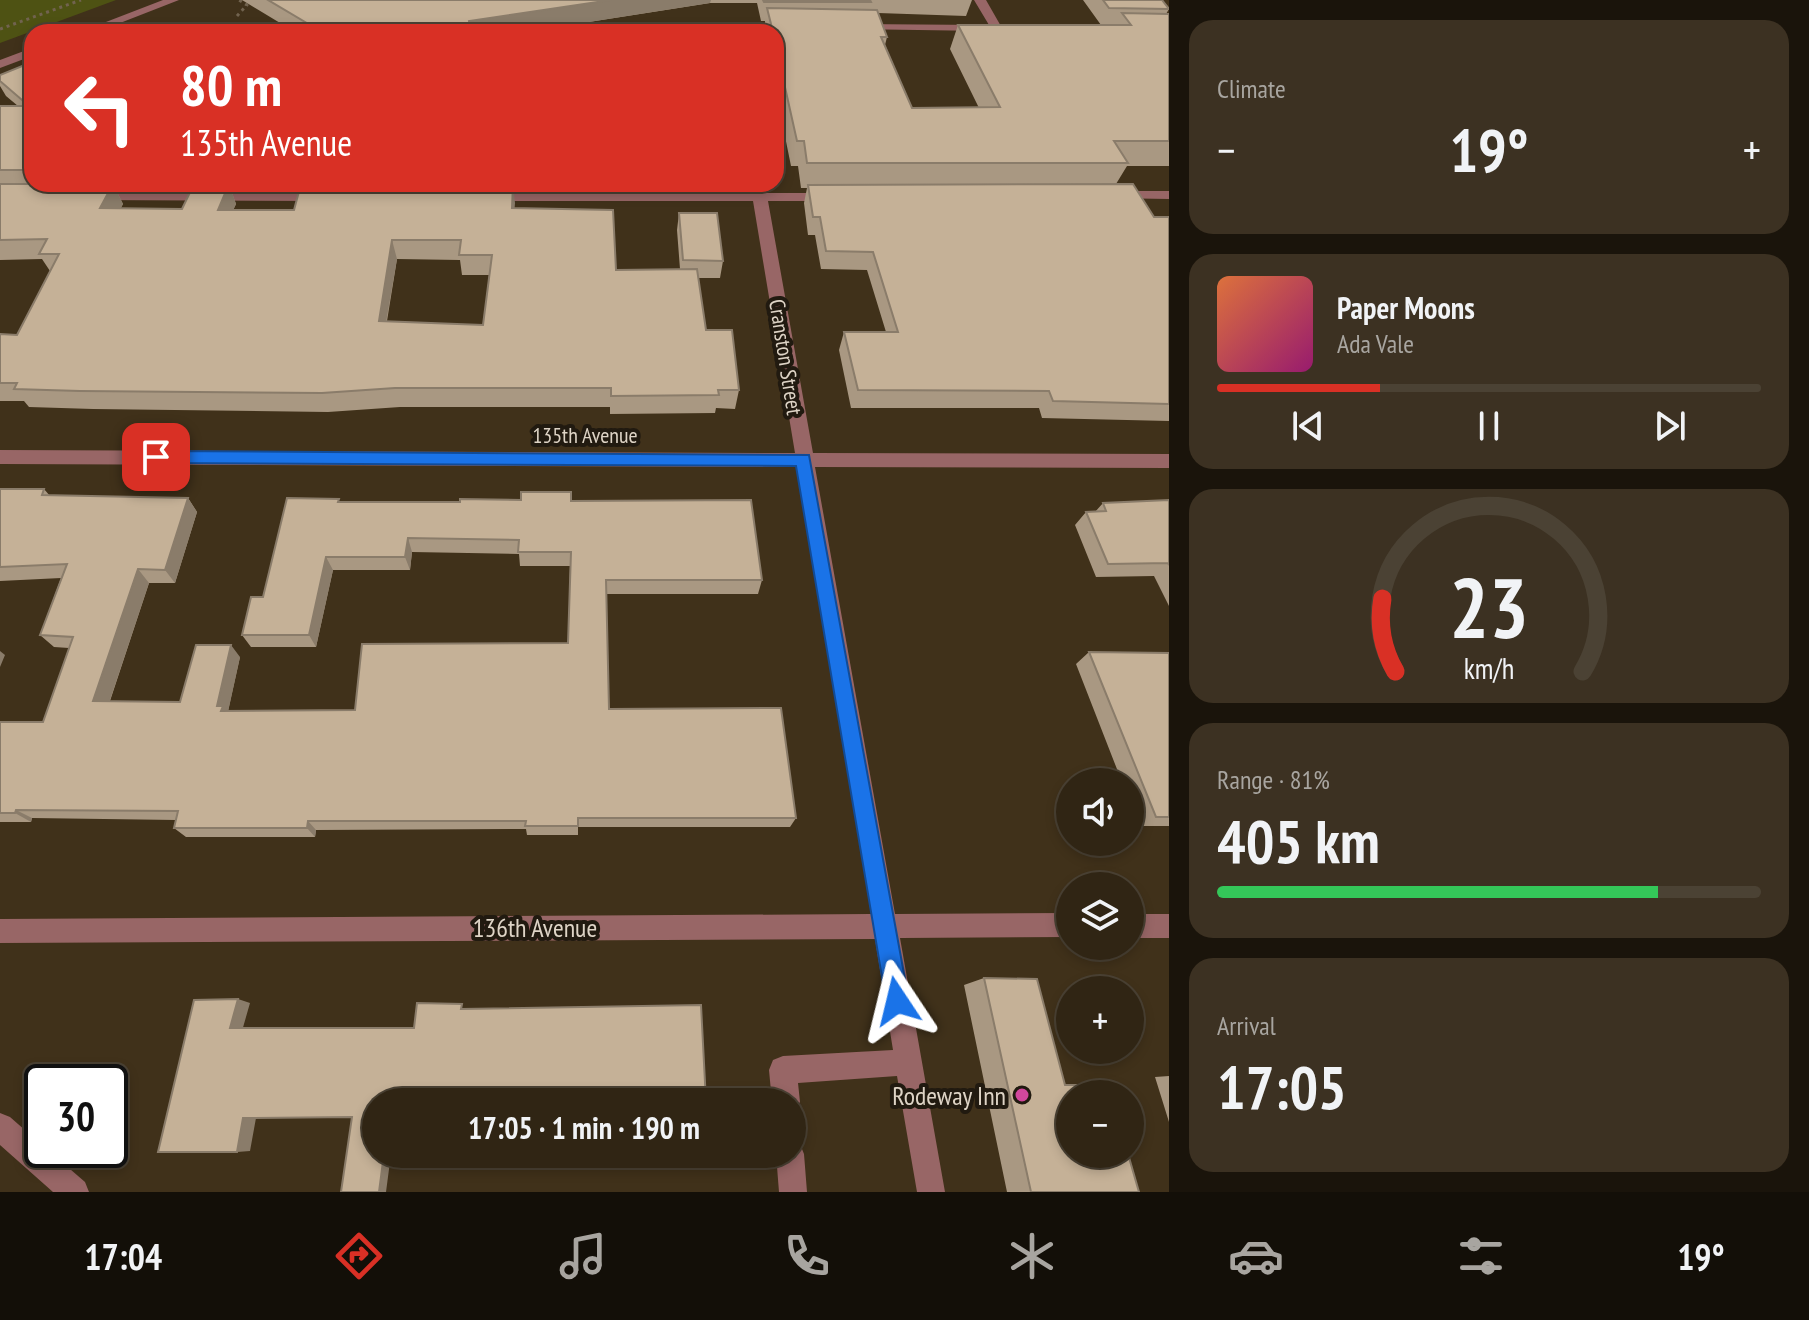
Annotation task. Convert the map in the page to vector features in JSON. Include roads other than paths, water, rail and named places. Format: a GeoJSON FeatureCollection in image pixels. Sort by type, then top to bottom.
{"type":"FeatureCollection","features":[{"type":"Feature","properties":{"kind":"street"},"geometry":{"type":"LineString","coordinates":[[108,24],[173,0]]}},
{"type":"Feature","properties":{"kind":"street"},"geometry":{"type":"LineString","coordinates":[[980,0],[996,28]]}},
{"type":"Feature","properties":{"kind":"street"},"geometry":{"type":"LineString","coordinates":[[784,28],[812,26]]}},
{"type":"Feature","properties":{"kind":"street"},"geometry":{"type":"LineString","coordinates":[[843,27],[1017,28]]}},
{"type":"Feature","properties":{"kind":"street"},"geometry":{"type":"LineString","coordinates":[[0,64],[24,55]]}},
{"type":"Feature","properties":{"kind":"street"},"geometry":{"type":"LineString","coordinates":[[476,197],[711,192]]}},
{"type":"Feature","properties":{"kind":"street","name":"Cranston Street"},"geometry":{"type":"LineString","coordinates":[[758,192],[931,1192]]}},
{"type":"Feature","properties":{"kind":"street"},"geometry":{"type":"LineString","coordinates":[[774,192],[852,197]]}},
{"type":"Feature","properties":{"kind":"street"},"geometry":{"type":"LineString","coordinates":[[1090,195],[1169,195]]}},
{"type":"Feature","properties":{"kind":"street"},"geometry":{"type":"LineString","coordinates":[[79,197],[333,197]]}},
{"type":"Feature","properties":{"kind":"street","name":"135th Avenue"},"geometry":{"type":"LineString","coordinates":[[0,457],[1169,461]]}},
{"type":"Feature","properties":{"kind":"street","name":"136th Avenue"},"geometry":{"type":"LineString","coordinates":[[0,931],[1056,925]]}},
{"type":"Feature","properties":{"kind":"street"},"geometry":{"type":"LineString","coordinates":[[1144,926],[1169,926]]}},
{"type":"Feature","properties":{"kind":"street"},"geometry":{"type":"LineString","coordinates":[[785,1088],[783,1070],[909,1062]]}},
{"type":"Feature","properties":{"kind":"street"},"geometry":{"type":"LineString","coordinates":[[0,1127],[75,1192]]}},
{"type":"Feature","properties":{"kind":"street"},"geometry":{"type":"LineString","coordinates":[[791,1168],[793,1192]]}},
{"type":"Feature","properties":{"kind":"place","name":"Rodeway Inn"},"geometry":{"type":"Point","coordinates":[1022,1095]}}]}
